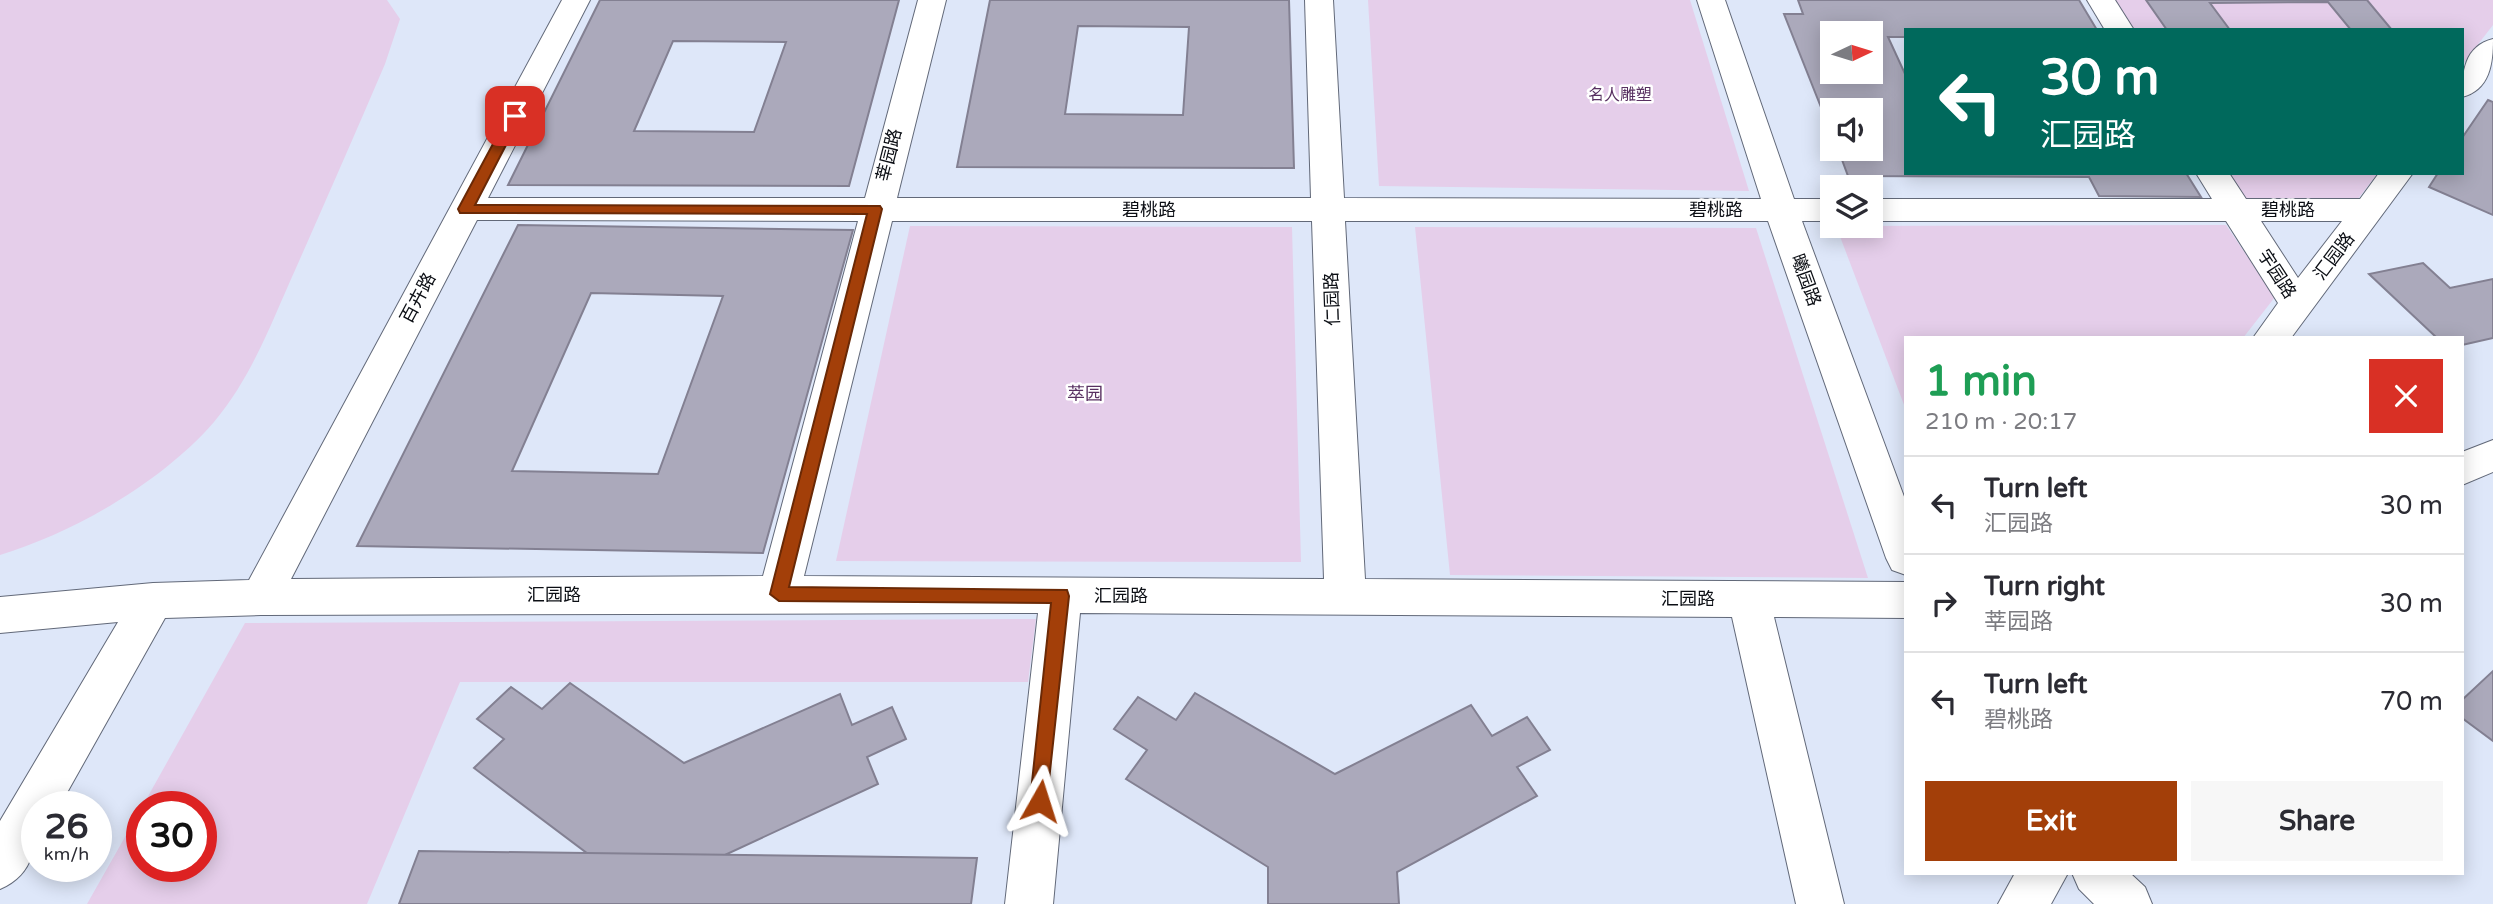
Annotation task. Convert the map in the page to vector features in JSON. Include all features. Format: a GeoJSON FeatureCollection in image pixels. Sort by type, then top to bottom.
{"type":"FeatureCollection","features":[{"type":"Feature","properties":{"kind":"street","name":"百卉路"},"geometry":{"type":"LineString","coordinates":[[261,597],[576,0]]}},
{"type":"Feature","properties":{"kind":"street","name":"莘园路"},"geometry":{"type":"LineString","coordinates":[[779,594],[930,0]]}},
{"type":"Feature","properties":{"kind":"street","name":"仁园路"},"geometry":{"type":"LineString","coordinates":[[1319,0],[1345,597]]}},
{"type":"Feature","properties":{"kind":"street","name":"曦园路"},"geometry":{"type":"LineString","coordinates":[[1711,0],[1781,210],[1904,552]]}},
{"type":"Feature","properties":{"kind":"street"},"geometry":{"type":"LineString","coordinates":[[2101,0],[2119,28]]}},
{"type":"Feature","properties":{"kind":"street"},"geometry":{"type":"LineString","coordinates":[[2464,85],[2493,48]]}},
{"type":"Feature","properties":{"kind":"street","name":"宇园路"},"geometry":{"type":"LineString","coordinates":[[2213,175],[2297,304]]}},
{"type":"Feature","properties":{"kind":"street","name":"汇园路"},"geometry":{"type":"LineString","coordinates":[[2273,336],[2395,175]]}},
{"type":"Feature","properties":{"kind":"street","name":"碧桃路"},"geometry":{"type":"LineString","coordinates":[[465,209],[1820,210]]}},
{"type":"Feature","properties":{"kind":"street","name":"碧桃路"},"geometry":{"type":"LineString","coordinates":[[1883,210],[2369,210]]}},
{"type":"Feature","properties":{"kind":"street"},"geometry":{"type":"LineString","coordinates":[[2464,469],[2493,455]]}},
{"type":"Feature","properties":{"kind":"street","name":"汇园路"},"geometry":{"type":"LineString","coordinates":[[0,615],[153,601],[261,597],[779,594],[1904,600]]}},
{"type":"Feature","properties":{"kind":"street"},"geometry":{"type":"LineString","coordinates":[[1029,904],[1061,596]]}},
{"type":"Feature","properties":{"kind":"street"},"geometry":{"type":"LineString","coordinates":[[1749,600],[1820,904]]}},
{"type":"Feature","properties":{"kind":"street"},"geometry":{"type":"LineString","coordinates":[[0,866],[153,601]]}},
{"type":"Feature","properties":{"kind":"street"},"geometry":{"type":"LineString","coordinates":[[2022,904],[2043,875]]}},
{"type":"Feature","properties":{"kind":"street"},"geometry":{"type":"LineString","coordinates":[[2098,875],[2128,904]]}},
{"type":"Feature","properties":{"kind":"green space"},"geometry":{"type":"Polygon","coordinates":[[[0,0],[387,0],[400,19],[385,64],[270,328],[227,405],[193,444],[169,465],[116,502],[58,533],[0,555],[0,0]]]}},
{"type":"Feature","properties":{"kind":"green space","name":"名人雕塑"},"geometry":{"type":"Polygon","coordinates":[[[1368,0],[1690,0],[1749,191],[1379,186],[1368,0]]]}},
{"type":"Feature","properties":{"kind":"green space"},"geometry":{"type":"Polygon","coordinates":[[[2113,0],[2146,0],[2166,28],[2131,28],[2113,0]]]}},
{"type":"Feature","properties":{"kind":"green space"},"geometry":{"type":"Polygon","coordinates":[[[2367,0],[2493,0],[2493,25],[2464,62],[2464,28],[2390,28],[2367,0]]]}},
{"type":"Feature","properties":{"kind":"green space"},"geometry":{"type":"Polygon","coordinates":[[[2328,2],[2349,28],[2229,28],[2210,3],[2328,2]]]}},
{"type":"Feature","properties":{"kind":"green space"},"geometry":{"type":"Polygon","coordinates":[[[2226,175],[2376,175],[2357,200],[2242,200],[2226,175]]]}},
{"type":"Feature","properties":{"kind":"green space"},"geometry":{"type":"Polygon","coordinates":[[[2226,225],[2275,297],[2245,336],[1904,336],[1904,405],[1841,238],[1883,238],[1883,226],[2226,225]]]}},
{"type":"Feature","properties":{"kind":"green space","name":"萃园"},"geometry":{"type":"Polygon","coordinates":[[[910,226],[1292,227],[1301,562],[836,561],[910,226]]]}},
{"type":"Feature","properties":{"kind":"green space"},"geometry":{"type":"Polygon","coordinates":[[[1415,227],[1756,228],[1868,578],[1450,575],[1415,227]]]}},
{"type":"Feature","properties":{"kind":"green space"},"geometry":{"type":"Polygon","coordinates":[[[1036,619],[1028,682],[460,682],[367,904],[87,904],[99,882],[112,882],[112,860],[126,835],[126,882],[217,882],[217,791],[151,791],[245,623],[1036,619]]]}},
{"type":"Feature","properties":{"kind":"building"},"geometry":{"type":"Polygon","coordinates":[[[600,0],[899,0],[849,186],[508,185],[600,0]],[[673,41],[634,131],[754,132],[786,42],[673,41]]]}},
{"type":"Feature","properties":{"kind":"building"},"geometry":{"type":"Polygon","coordinates":[[[990,0],[1289,0],[1294,168],[957,167],[990,0]],[[1078,26],[1065,114],[1183,115],[1189,27],[1078,26]]]}},
{"type":"Feature","properties":{"kind":"building"},"geometry":{"type":"Polygon","coordinates":[[[1798,0],[2079,0],[2096,28],[1904,28],[1904,37],[1888,37],[1904,72],[1904,175],[2187,175],[2201,197],[2099,196],[2089,177],[1848,175],[1842,161],[1883,161],[1883,98],[1820,98],[1820,105],[1784,14],[1803,14],[1798,0]]]}},
{"type":"Feature","properties":{"kind":"building"},"geometry":{"type":"Polygon","coordinates":[[[2146,0],[2367,0],[2390,28],[2349,28],[2328,2],[2210,3],[2229,28],[2166,28],[2146,0]]]}},
{"type":"Feature","properties":{"kind":"building"},"geometry":{"type":"Polygon","coordinates":[[[2488,100],[2493,102],[2493,215],[2429,187],[2437,175],[2464,175],[2464,135],[2488,100]]]}},
{"type":"Feature","properties":{"kind":"building"},"geometry":{"type":"Polygon","coordinates":[[[518,225],[853,230],[763,553],[357,546],[518,225]],[[591,293],[512,471],[658,474],[723,296],[591,293]]]}},
{"type":"Feature","properties":{"kind":"building"},"geometry":{"type":"Polygon","coordinates":[[[2423,263],[2450,288],[2493,279],[2493,338],[2464,345],[2464,336],[2435,336],[2369,274],[2423,263]]]}},
{"type":"Feature","properties":{"kind":"building"},"geometry":{"type":"Polygon","coordinates":[[[2493,671],[2493,741],[2464,719],[2464,698],[2493,671]]]}},
{"type":"Feature","properties":{"kind":"building"},"geometry":{"type":"Polygon","coordinates":[[[570,683],[684,763],[840,694],[852,725],[892,707],[906,739],[867,757],[878,784],[714,860],[703,904],[573,904],[588,854],[474,768],[504,739],[477,719],[511,687],[542,709],[570,683]]]}},
{"type":"Feature","properties":{"kind":"building"},"geometry":{"type":"Polygon","coordinates":[[[1195,693],[1335,774],[1471,705],[1492,736],[1527,717],[1550,750],[1517,767],[1537,796],[1397,872],[1399,904],[1268,904],[1268,867],[1126,779],[1147,750],[1114,729],[1138,697],[1176,720],[1195,693]]]}},
{"type":"Feature","properties":{"kind":"building"},"geometry":{"type":"Polygon","coordinates":[[[419,851],[977,858],[971,904],[399,904],[419,851]]]}},
{"type":"Feature","properties":{"kind":"route"},"geometry":{"type":"LineString","coordinates":[[515,116],[465,209],[876,209],[779,594],[1061,596],[1040,801]]}}]}
